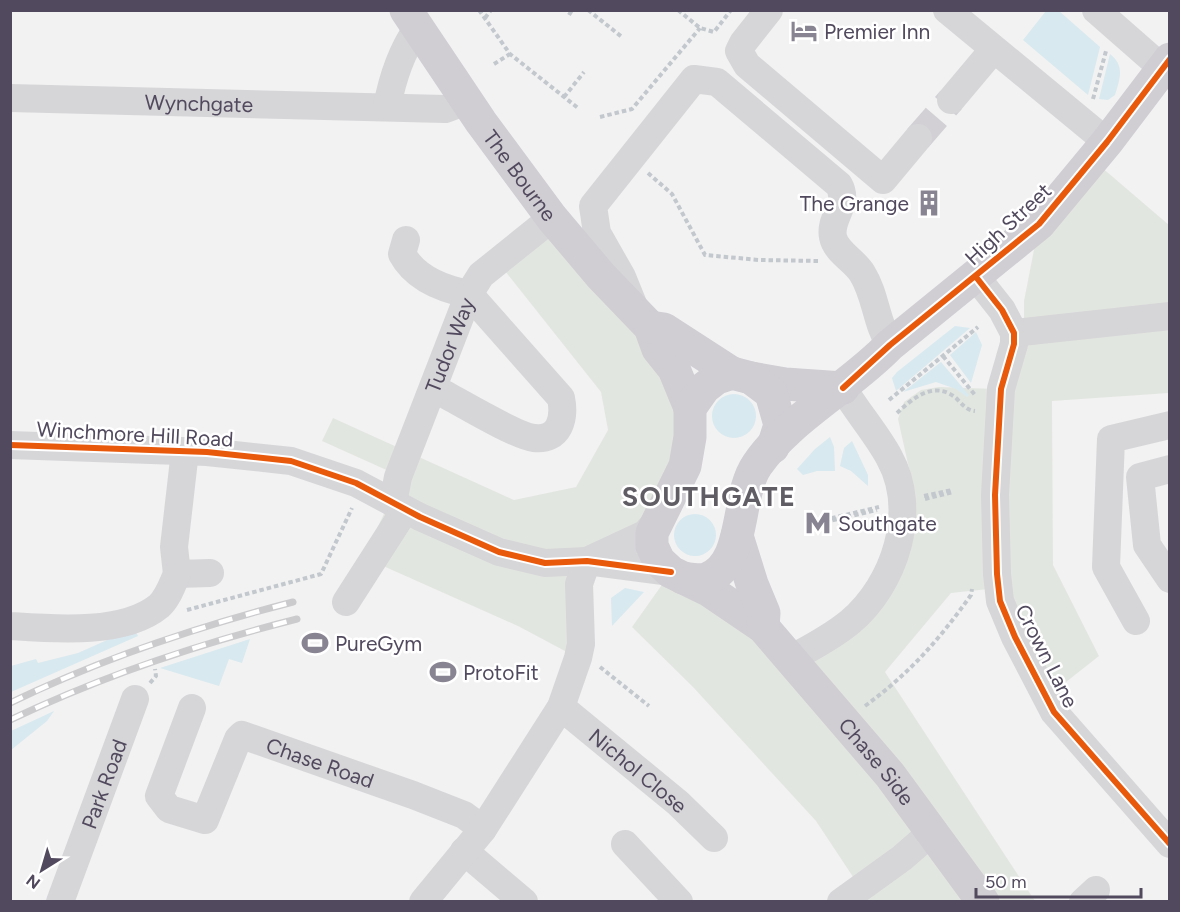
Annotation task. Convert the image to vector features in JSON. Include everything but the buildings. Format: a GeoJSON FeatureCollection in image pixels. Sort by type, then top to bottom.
{"type":"FeatureCollection","features":[{"type":"Feature","properties":{"kind":"main road","name":"The Bourne"},"geometry":{"type":"LineString","coordinates":[[411,20],[466,101],[552,218],[601,276],[643,318],[741,375]]}},
{"type":"Feature","properties":{"kind":"main road","name":"High Street"},"geometry":{"type":"LineString","coordinates":[[677,575],[705,579],[718,572],[729,560],[750,480],[757,466],[773,447],[791,428],[843,388],[890,345],[1039,224],[1097,134],[1166,63]]}},
{"type":"Feature","properties":{"kind":"main road","name":"The Bourne"},"geometry":{"type":"LineString","coordinates":[[643,318],[658,349],[674,369],[690,408]]}},
{"type":"Feature","properties":{"kind":"main road"},"geometry":{"type":"LineString","coordinates":[[741,375],[771,393],[777,407],[780,425],[773,447]]}},
{"type":"Feature","properties":{"kind":"main road"},"geometry":{"type":"LineString","coordinates":[[677,575],[659,561],[652,546],[652,533],[685,466],[690,438],[690,408],[704,388],[717,378],[741,375],[785,384],[843,388]]}},
{"type":"Feature","properties":{"kind":"main road"},"geometry":{"type":"LineString","coordinates":[[737,536],[764,613],[763,627]]}},
{"type":"Feature","properties":{"kind":"main road","name":"Chase Side"},"geometry":{"type":"LineString","coordinates":[[677,575],[710,591],[763,627],[845,721],[933,831],[983,902]]}},
{"type":"Feature","properties":{"kind":"street"},"geometry":{"type":"LineString","coordinates":[[769,10],[742,43],[741,57],[883,180],[918,138]]}},
{"type":"Feature","properties":{"kind":"street"},"geometry":{"type":"LineString","coordinates":[[947,10],[1097,134]]}},
{"type":"Feature","properties":{"kind":"street"},"geometry":{"type":"LineString","coordinates":[[1104,19],[1166,63]]}},
{"type":"Feature","properties":{"kind":"street"},"geometry":{"type":"LineString","coordinates":[[387,107],[391,86],[407,43],[411,20]]}},
{"type":"Feature","properties":{"kind":"street"},"geometry":{"type":"LineString","coordinates":[[951,100],[993,50]]}},
{"type":"Feature","properties":{"kind":"street"},"geometry":{"type":"LineString","coordinates":[[643,318],[597,233],[593,206],[694,79],[717,82],[839,185],[844,194],[832,235],[839,248],[862,273],[880,329],[890,345]]}},
{"type":"Feature","properties":{"kind":"street","name":"Wynchgate"},"geometry":{"type":"LineString","coordinates":[[10,98],[445,109],[466,101]]}},
{"type":"Feature","properties":{"kind":"street","name":"Tudor Way"},"geometry":{"type":"LineString","coordinates":[[399,507],[398,477],[435,389],[469,294],[481,275],[552,218]]}},
{"type":"Feature","properties":{"kind":"street"},"geometry":{"type":"LineString","coordinates":[[406,240],[402,254],[420,276],[455,291],[469,294],[561,398],[563,410],[559,429],[543,438],[532,438],[435,389]]}},
{"type":"Feature","properties":{"kind":"street"},"geometry":{"type":"LineString","coordinates":[[976,277],[1002,310],[1014,333],[1170,316]]}},
{"type":"Feature","properties":{"kind":"street","name":"Crown Lane"},"geometry":{"type":"LineString","coordinates":[[1014,333],[1014,344],[1001,389],[995,495],[1000,601],[1015,637],[1054,712],[1170,844]]}},
{"type":"Feature","properties":{"kind":"street"},"geometry":{"type":"LineString","coordinates":[[792,658],[849,622],[867,603],[892,563],[900,538],[902,512],[897,476],[890,458],[843,388]]}},
{"type":"Feature","properties":{"kind":"street"},"geometry":{"type":"LineString","coordinates":[[1136,621],[1106,567],[1111,439],[1170,425]]}},
{"type":"Feature","properties":{"kind":"street","name":"Winchmore Hill Road"},"geometry":{"type":"LineString","coordinates":[[10,445],[185,451],[291,461],[365,487],[399,507],[498,552],[545,563],[587,561]]}},
{"type":"Feature","properties":{"kind":"street"},"geometry":{"type":"LineString","coordinates":[[10,626],[123,625],[159,606],[167,596],[177,574],[174,547],[185,451]]}},
{"type":"Feature","properties":{"kind":"street"},"geometry":{"type":"LineString","coordinates":[[1169,471],[1140,477],[1147,545],[1170,579]]}},
{"type":"Feature","properties":{"kind":"street"},"geometry":{"type":"LineString","coordinates":[[423,902],[483,829],[561,707],[578,658],[581,618],[579,584],[587,561],[645,534],[654,524],[666,501]]}},
{"type":"Feature","properties":{"kind":"street"},"geometry":{"type":"LineString","coordinates":[[346,602],[399,507]]}},
{"type":"Feature","properties":{"kind":"street"},"geometry":{"type":"LineString","coordinates":[[587,561],[677,575]]}},
{"type":"Feature","properties":{"kind":"street"},"geometry":{"type":"LineString","coordinates":[[177,574],[210,573]]}},
{"type":"Feature","properties":{"kind":"street","name":"Park Road"},"geometry":{"type":"LineString","coordinates":[[60,902],[135,699]]}},
{"type":"Feature","properties":{"kind":"street","name":"Nichol Close"},"geometry":{"type":"LineString","coordinates":[[561,707],[678,803],[714,838]]}},
{"type":"Feature","properties":{"kind":"street","name":"Chase Road"},"geometry":{"type":"LineString","coordinates":[[192,708],[159,795],[169,808],[205,820],[238,739],[242,735],[413,795],[464,815],[483,829]]}},
{"type":"Feature","properties":{"kind":"street"},"geometry":{"type":"LineString","coordinates":[[841,902],[902,858],[933,831]]}},
{"type":"Feature","properties":{"kind":"street"},"geometry":{"type":"LineString","coordinates":[[625,844],[679,902]]}},
{"type":"Feature","properties":{"kind":"street"},"geometry":{"type":"LineString","coordinates":[[464,851],[524,902]]}},
{"type":"Feature","properties":{"kind":"path"},"geometry":{"type":"LineString","coordinates":[[479,10],[510,54],[578,108]]}},
{"type":"Feature","properties":{"kind":"path"},"geometry":{"type":"LineString","coordinates":[[485,18],[490,10]]}},
{"type":"Feature","properties":{"kind":"path"},"geometry":{"type":"LineString","coordinates":[[569,15],[573,10]]}},
{"type":"Feature","properties":{"kind":"path"},"geometry":{"type":"LineString","coordinates":[[588,10],[622,37]]}},
{"type":"Feature","properties":{"kind":"path"},"geometry":{"type":"LineString","coordinates":[[678,10],[700,28],[714,32],[731,10]]}},
{"type":"Feature","properties":{"kind":"path"},"geometry":{"type":"LineString","coordinates":[[691,21],[695,15]]}},
{"type":"Feature","properties":{"kind":"path"},"geometry":{"type":"LineString","coordinates":[[1097,134],[1104,19]]}},
{"type":"Feature","properties":{"kind":"path"},"geometry":{"type":"LineString","coordinates":[[600,117],[632,109],[700,28]]}},
{"type":"Feature","properties":{"kind":"path"},"geometry":{"type":"LineString","coordinates":[[494,64],[510,54]]}},
{"type":"Feature","properties":{"kind":"path"},"geometry":{"type":"LineString","coordinates":[[564,98],[584,72]]}},
{"type":"Feature","properties":{"kind":"path"},"geometry":{"type":"LineString","coordinates":[[630,157],[672,194],[705,255],[814,262],[839,248]]}},
{"type":"Feature","properties":{"kind":"path"},"geometry":{"type":"LineString","coordinates":[[889,400],[978,327]]}},
{"type":"Feature","properties":{"kind":"path"},"geometry":{"type":"LineString","coordinates":[[943,356],[975,395]]}},
{"type":"Feature","properties":{"kind":"path"},"geometry":{"type":"LineString","coordinates":[[897,413],[922,393],[938,390],[952,395],[968,410],[975,411]]}},
{"type":"Feature","properties":{"kind":"path"},"geometry":{"type":"LineString","coordinates":[[179,613],[321,574],[350,510],[365,487]]}},
{"type":"Feature","properties":{"kind":"path"},"geometry":{"type":"LineString","coordinates":[[845,721],[919,660],[940,639],[971,596],[972,585]]}},
{"type":"Feature","properties":{"kind":"path"},"geometry":{"type":"LineString","coordinates":[[578,658],[600,667],[649,706]]}},
{"type":"Feature","properties":{"kind":"shaded area"},"geometry":{"type":"Polygon","coordinates":[[[1046,11],[1059,11],[1100,47],[1088,95],[1023,40],[1046,11]]]}},
{"type":"Feature","properties":{"kind":"shaded area"},"geometry":{"type":"Polygon","coordinates":[[[1110,54],[1118,63],[1120,73],[1118,83],[1115,95],[1108,100],[1099,99],[1110,54]]]}},
{"type":"Feature","properties":{"kind":"shaded area"},"geometry":{"type":"Polygon","coordinates":[[[1093,160],[1169,225],[1169,393],[1052,401],[1053,565],[1099,656],[1047,697],[998,588],[951,593],[885,672],[1035,901],[869,901],[816,821],[693,687],[632,627],[671,572],[802,670],[870,614],[912,482],[898,419],[904,402],[921,390],[939,387],[996,389],[1024,357],[1024,301],[1039,224],[1093,160]]]}},
{"type":"Feature","properties":{"kind":"shaded area"},"geometry":{"type":"Polygon","coordinates":[[[555,222],[690,408],[651,527],[587,562],[578,658],[518,626],[363,557],[402,477],[322,441],[333,418],[514,500],[576,487],[608,430],[601,392],[501,266],[555,222]]]}},
{"type":"Feature","properties":{"kind":"shaded area"},"geometry":{"type":"Polygon","coordinates":[[[955,326],[970,328],[896,391],[892,378],[897,372],[955,326]]]}},
{"type":"Feature","properties":{"kind":"shaded area"},"geometry":{"type":"Polygon","coordinates":[[[976,332],[982,345],[971,383],[950,355],[976,332]]]}},
{"type":"Feature","properties":{"kind":"shaded area"},"geometry":{"type":"Polygon","coordinates":[[[941,362],[969,395],[967,397],[956,389],[936,382],[903,392],[941,362]]]}},
{"type":"Feature","properties":{"kind":"shaded area"},"geometry":{"type":"Polygon","coordinates":[[[734,394],[750,400],[756,416],[750,432],[734,438],[718,432],[712,416],[718,400],[734,394]]]}},
{"type":"Feature","properties":{"kind":"shaded area"},"geometry":{"type":"Polygon","coordinates":[[[830,437],[834,447],[835,471],[817,471],[803,475],[797,469],[815,449],[830,437]]]}},
{"type":"Feature","properties":{"kind":"shaded area"},"geometry":{"type":"Polygon","coordinates":[[[852,441],[868,475],[868,486],[851,471],[840,466],[844,448],[852,441]]]}},
{"type":"Feature","properties":{"kind":"shaded area"},"geometry":{"type":"Polygon","coordinates":[[[695,514],[710,520],[716,535],[710,550],[695,556],[680,550],[674,535],[680,520],[695,514]]]}},
{"type":"Feature","properties":{"kind":"shaded area"},"geometry":{"type":"Polygon","coordinates":[[[625,588],[644,592],[612,626],[611,598],[625,588]]]}},
{"type":"Feature","properties":{"kind":"shaded area"},"geometry":{"type":"Polygon","coordinates":[[[134,628],[138,636],[11,692],[11,666],[36,659],[38,663],[78,653],[134,628]]]}},
{"type":"Feature","properties":{"kind":"shaded area"},"geometry":{"type":"Polygon","coordinates":[[[250,639],[242,663],[229,659],[219,686],[160,668],[250,639]]]}},
{"type":"Feature","properties":{"kind":"shaded area"},"geometry":{"type":"Polygon","coordinates":[[[54,711],[47,721],[11,750],[11,731],[54,711]]]}},
{"type":"Feature","properties":{"kind":"tunnel"},"geometry":{"type":"LineString","coordinates":[[918,138],[951,100]]}},
{"type":"Feature","properties":{"kind":"railway"},"geometry":{"type":"LineString","coordinates":[[10,703],[79,672],[149,645],[293,602]]}},
{"type":"Feature","properties":{"kind":"railway"},"geometry":{"type":"LineString","coordinates":[[10,720],[80,689],[151,662],[297,619]]}},
{"type":"Feature","properties":{"kind":"cycle path"},"geometry":{"type":"LineString","coordinates":[[843,388],[890,345],[1039,224],[1107,142],[1170,59]]}},
{"type":"Feature","properties":{"kind":"cycle path"},"geometry":{"type":"LineString","coordinates":[[976,277],[1002,310],[1014,333],[1014,344],[1001,389],[995,495],[1000,601],[1015,637],[1054,712],[1170,844]]}},
{"type":"Feature","properties":{"kind":"cycle path"},"geometry":{"type":"LineString","coordinates":[[10,445],[207,452],[291,461],[356,483],[420,517],[499,552],[545,563],[587,561],[671,572]]}},
{"type":"Feature","properties":{"kind":"place","name":"Premier Inn"},"geometry":{"type":"Point","coordinates":[804,31]}},
{"type":"Feature","properties":{"kind":"place","name":"The Grange"},"geometry":{"type":"Point","coordinates":[929,203]}},
{"type":"Feature","properties":{"kind":"place","name":"Southgate"},"geometry":{"type":"Point","coordinates":[818,523]}},
{"type":"Feature","properties":{"kind":"place","name":"PureGym"},"geometry":{"type":"Point","coordinates":[315,643]}},
{"type":"Feature","properties":{"kind":"place","name":"ProtoFit"},"geometry":{"type":"Point","coordinates":[443,672]}},
{"type":"Feature","properties":{"kind":"district","name":"SOUTHGATE"},"geometry":{"type":"Point","coordinates":[709,496]}}]}
